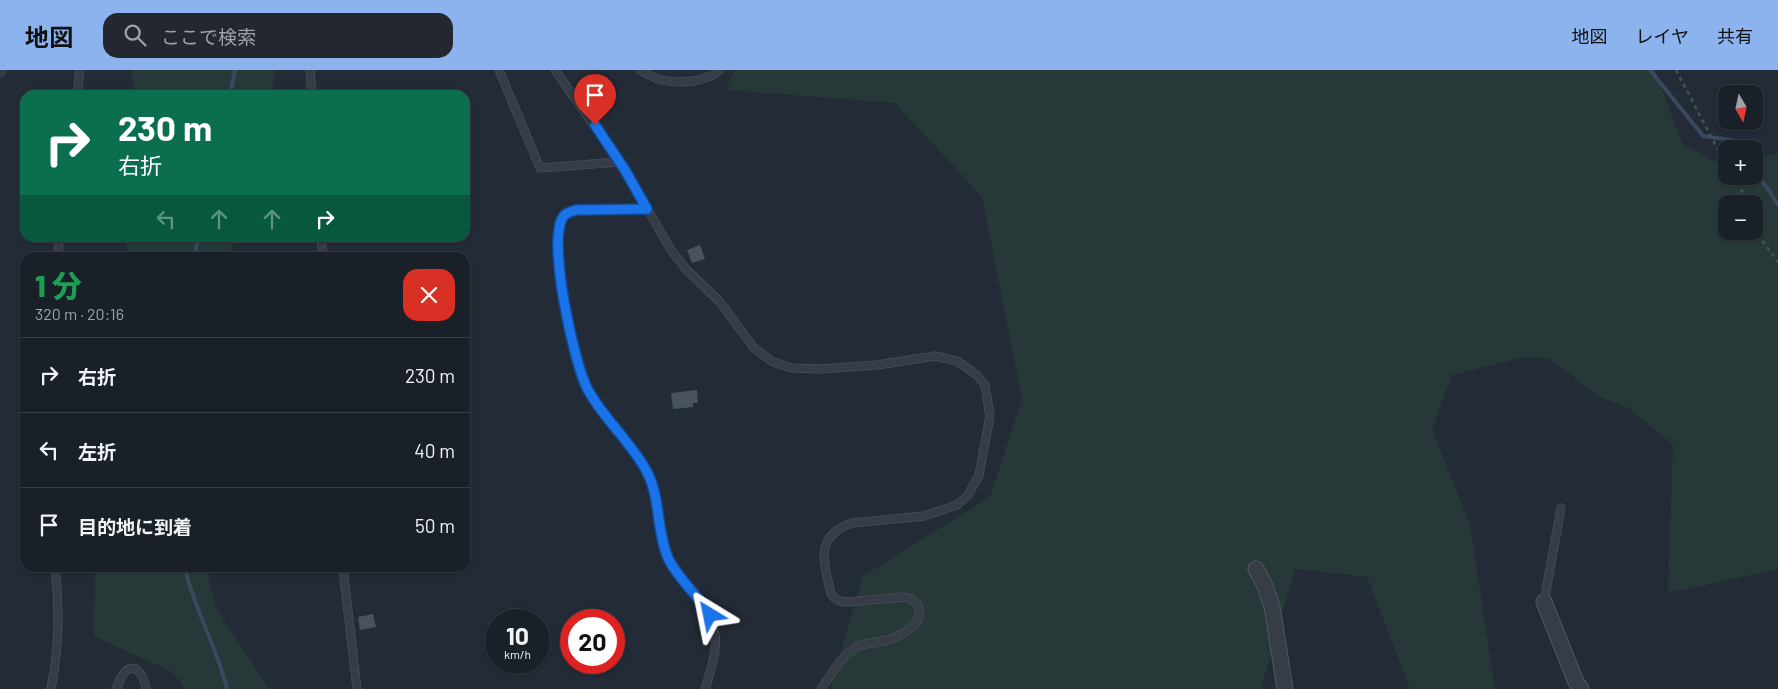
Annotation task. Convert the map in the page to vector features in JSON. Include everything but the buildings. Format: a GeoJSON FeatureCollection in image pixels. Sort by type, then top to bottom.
{"type":"FeatureCollection","features":[{"type":"Feature","properties":{"kind":"street"},"geometry":{"type":"LineString","coordinates":[[1256,569],[1266,586],[1272,606],[1285,689]]}},
{"type":"Feature","properties":{"kind":"street"},"geometry":{"type":"LineString","coordinates":[[1544,602],[1576,682],[1581,689]]}},
{"type":"Feature","properties":{"kind":"lane"},"geometry":{"type":"LineString","coordinates":[[78,90],[80,70]]}},
{"type":"Feature","properties":{"kind":"lane"},"geometry":{"type":"LineString","coordinates":[[310,70],[312,90]]}},
{"type":"Feature","properties":{"kind":"lane"},"geometry":{"type":"LineString","coordinates":[[499,70],[540,168],[619,162]]}},
{"type":"Feature","properties":{"kind":"lane"},"geometry":{"type":"LineString","coordinates":[[555,70],[619,162],[671,250],[686,269],[720,302],[754,348],[773,362],[792,368],[819,369],[877,365],[935,356],[957,361],[977,375],[986,385],[990,416],[979,475],[968,495],[957,505],[924,516],[852,523],[842,527],[825,544],[823,555],[831,594],[834,598],[846,602],[904,597],[912,599],[918,605],[920,614],[917,622],[906,632],[892,639],[857,646],[840,662],[821,689]]}},
{"type":"Feature","properties":{"kind":"lane"},"geometry":{"type":"LineString","coordinates":[[640,70],[659,80],[676,82],[704,78],[720,70]]}},
{"type":"Feature","properties":{"kind":"lane"},"geometry":{"type":"LineString","coordinates":[[647,209],[576,210],[563,216],[560,223],[557,249],[561,291],[587,388],[645,469],[652,484],[668,557],[676,571],[704,604],[710,615],[716,643],[712,667],[705,689]]}},
{"type":"Feature","properties":{"kind":"lane"},"geometry":{"type":"LineString","coordinates":[[1544,602],[1561,508]]}},
{"type":"Feature","properties":{"kind":"lane"},"geometry":{"type":"LineString","coordinates":[[51,689],[57,641],[55,572]]}},
{"type":"Feature","properties":{"kind":"lane"},"geometry":{"type":"LineString","coordinates":[[343,572],[357,689]]}},
{"type":"Feature","properties":{"kind":"lane"},"geometry":{"type":"LineString","coordinates":[[116,689],[124,672],[134,669],[140,672],[144,678],[146,689]]}},
{"type":"Feature","properties":{"kind":"path"},"geometry":{"type":"LineString","coordinates":[[1676,70],[1718,150]]}},
{"type":"Feature","properties":{"kind":"path"},"geometry":{"type":"LineString","coordinates":[[1761,240],[1778,262]]}},
{"type":"Feature","properties":{"kind":"shaded area"},"geometry":{"type":"Polygon","coordinates":[[[131,70],[275,70],[272,90],[134,90],[131,70]]]}},
{"type":"Feature","properties":{"kind":"shaded area"},"geometry":{"type":"Polygon","coordinates":[[[734,70],[1655,70],[1682,143],[1713,161],[1718,161],[1718,185],[1763,185],[1763,157],[1778,153],[1778,569],[1668,593],[1673,445],[1629,408],[1600,397],[1548,358],[1520,358],[1452,375],[1432,430],[1470,524],[1495,689],[1410,689],[1367,577],[1295,569],[1261,689],[830,689],[863,576],[990,497],[1022,399],[982,197],[895,103],[726,90],[734,70]]]}},
{"type":"Feature","properties":{"kind":"shaded area"},"geometry":{"type":"Polygon","coordinates":[[[126,242],[234,242],[231,252],[127,252],[126,242]]]}},
{"type":"Feature","properties":{"kind":"shaded area"},"geometry":{"type":"Polygon","coordinates":[[[95,572],[208,572],[215,606],[269,689],[186,689],[172,672],[94,636],[95,572]]]}},
{"type":"Feature","properties":{"kind":"waterway"},"geometry":{"type":"LineString","coordinates":[[231,90],[235,70]]}},
{"type":"Feature","properties":{"kind":"waterway"},"geometry":{"type":"LineString","coordinates":[[1650,70],[1703,136],[1731,140]]}},
{"type":"Feature","properties":{"kind":"waterway"},"geometry":{"type":"LineString","coordinates":[[1763,183],[1778,205]]}},
{"type":"Feature","properties":{"kind":"waterway"},"geometry":{"type":"LineString","coordinates":[[195,252],[198,242]]}},
{"type":"Feature","properties":{"kind":"waterway"},"geometry":{"type":"LineString","coordinates":[[186,572],[223,673],[227,689]]}},
{"type":"Feature","properties":{"kind":"route"},"geometry":{"type":"LineString","coordinates":[[595,125],[625,170],[647,209],[576,210],[563,216],[560,223],[557,249],[561,291],[587,388],[645,469],[652,484],[668,557],[676,571],[704,604],[710,615]]}}]}
